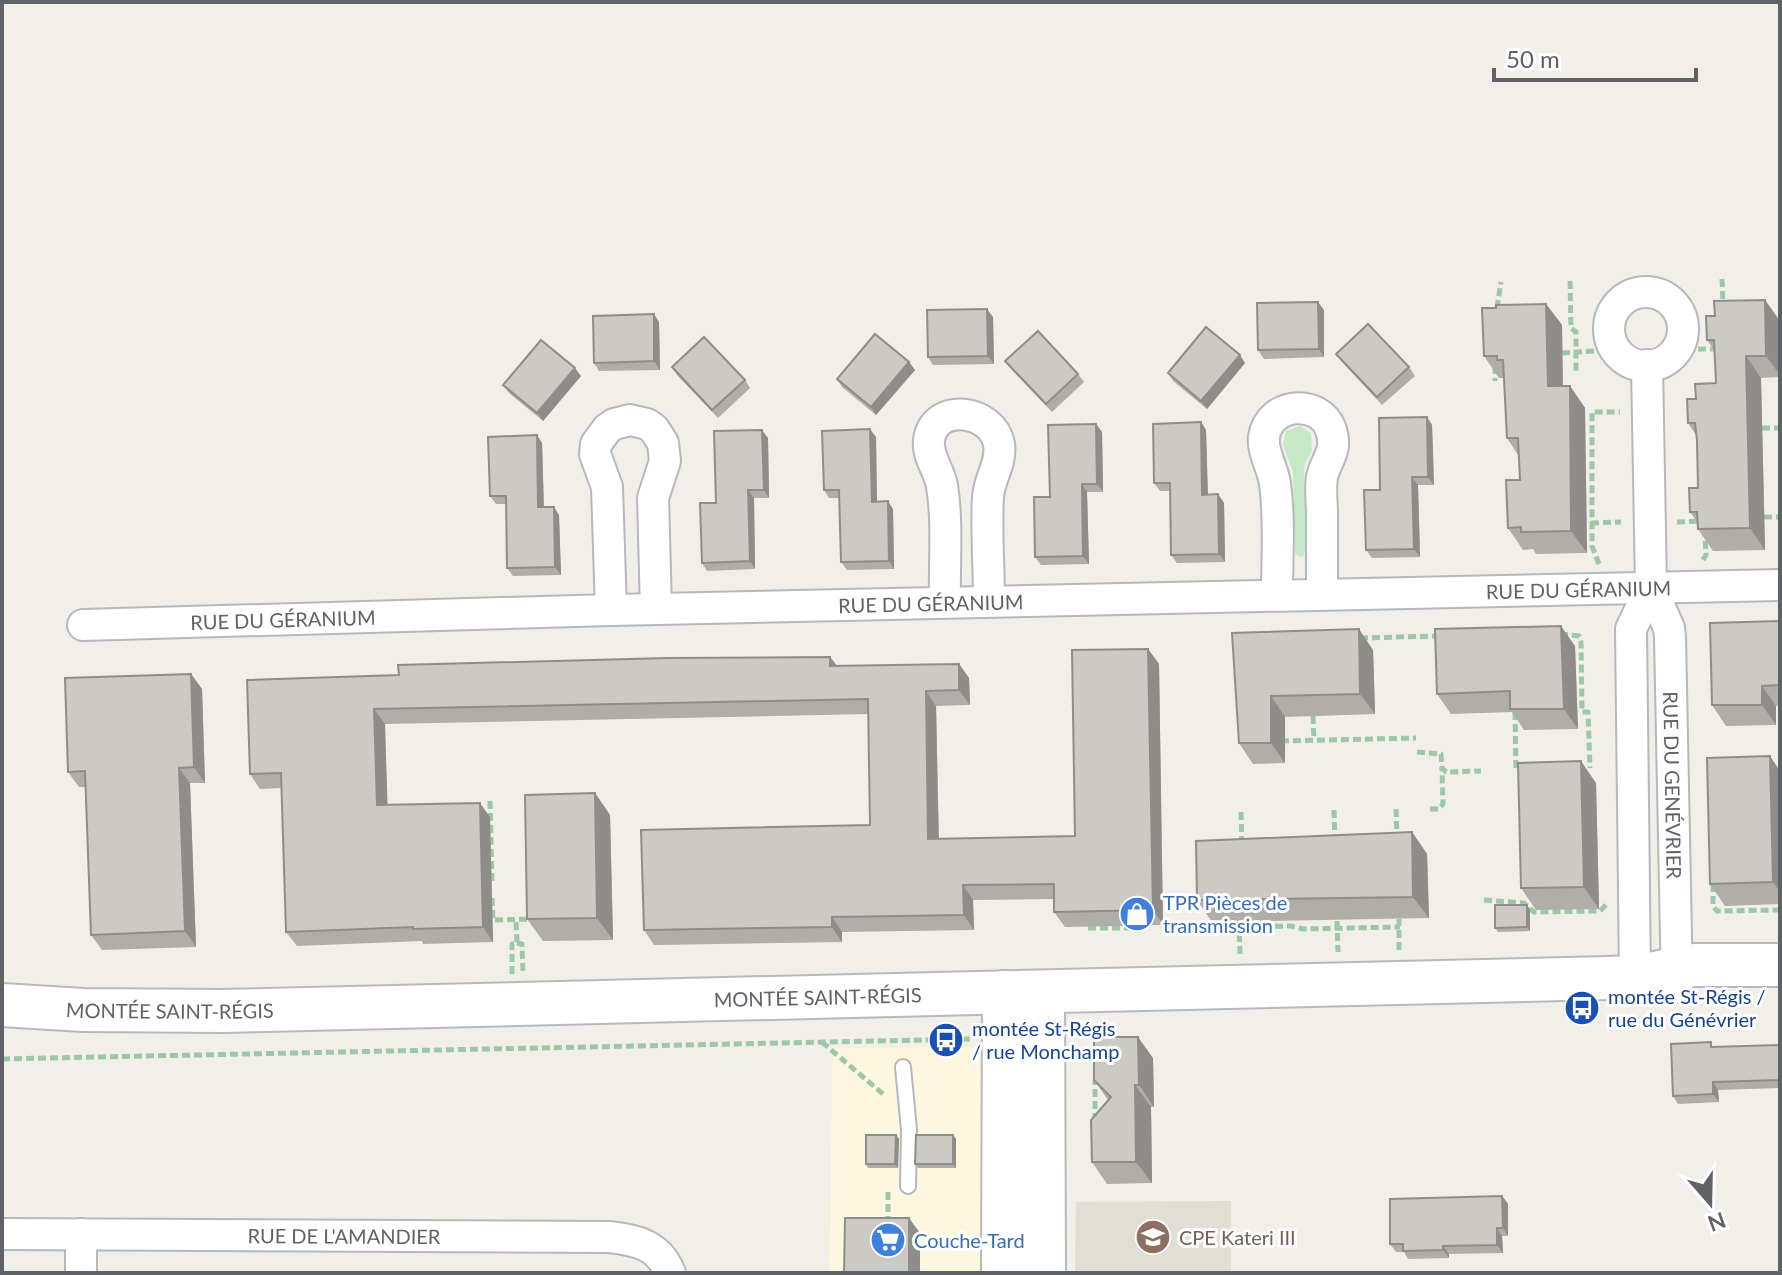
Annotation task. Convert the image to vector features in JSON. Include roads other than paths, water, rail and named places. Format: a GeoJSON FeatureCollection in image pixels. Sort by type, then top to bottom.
{"type":"FeatureCollection","features":[{"type":"Feature","properties":{"kind":"street","name":"RUE DU GENÉVRIER"},"geometry":{"type":"LineString","coordinates":[[1647,365],[1651,587],[1670,637],[1677,978]]}},
{"type":"Feature","properties":{"kind":"street"},"geometry":{"type":"LineString","coordinates":[[1277,594],[1277,495],[1264,435],[1273,417],[1301,407],[1319,414],[1325,420],[1333,441],[1330,460],[1321,479],[1322,593]]}},
{"type":"Feature","properties":{"kind":"street"},"geometry":{"type":"LineString","coordinates":[[945,602],[942,484],[929,452],[929,443],[935,426],[960,413],[986,422],[997,437],[999,448],[988,495],[989,601]]}},
{"type":"Feature","properties":{"kind":"street"},"geometry":{"type":"LineString","coordinates":[[611,610],[607,487],[595,454],[596,444],[614,424],[630,420],[647,424],[663,443],[665,461],[653,498],[656,609]]}},
{"type":"Feature","properties":{"kind":"street","name":"RUE DU GÉRANIUM"},"geometry":{"type":"LineString","coordinates":[[83,625],[1277,594],[1780,585]]}},
{"type":"Feature","properties":{"kind":"street","name":"RUE DU GENÉVRIER"},"geometry":{"type":"LineString","coordinates":[[1635,977],[1631,629],[1651,587]]}},
{"type":"Feature","properties":{"kind":"street","name":"MONTÉE SAINT-RÉGIS"},"geometry":{"type":"LineString","coordinates":[[2,1005],[96,1011],[211,1012],[1677,978],[1711,964],[1780,965]]}},
{"type":"Feature","properties":{"kind":"street","name":"MONTÉE SAINT-RÉGIS"},"geometry":{"type":"LineString","coordinates":[[1677,978],[1694,991],[1780,988]]}},
{"type":"Feature","properties":{"kind":"street"},"geometry":{"type":"LineString","coordinates":[[1003,1273],[1023,992]]}},
{"type":"Feature","properties":{"kind":"street"},"geometry":{"type":"LineString","coordinates":[[1023,992],[1044,1273]]}},
{"type":"Feature","properties":{"kind":"street","name":"RUE DE L'AMANDIER"},"geometry":{"type":"LineString","coordinates":[[2,1234],[609,1237],[645,1244],[658,1251],[670,1273]]}},
{"type":"Feature","properties":{"kind":"street"},"geometry":{"type":"LineString","coordinates":[[81,1234],[81,1273]]}},
{"type":"Feature","properties":{"kind":"lane"},"geometry":{"type":"LineString","coordinates":[[903,1067],[909,1130],[908,1186]]}},
{"type":"Feature","properties":{"kind":"place","name":"TPR Pièces de transmission"},"geometry":{"type":"Point","coordinates":[1137,914]}},
{"type":"Feature","properties":{"kind":"place","name":"montée St-Régis / rue du Génévrier"},"geometry":{"type":"Point","coordinates":[1582,1008]}},
{"type":"Feature","properties":{"kind":"place","name":"montée St-Régis / rue Monchamp"},"geometry":{"type":"Point","coordinates":[946,1040]}},
{"type":"Feature","properties":{"kind":"place","name":"CPE Kateri III"},"geometry":{"type":"Point","coordinates":[1153,1237]}},
{"type":"Feature","properties":{"kind":"place","name":"Couche-Tard"},"geometry":{"type":"Point","coordinates":[888,1240]}}]}
